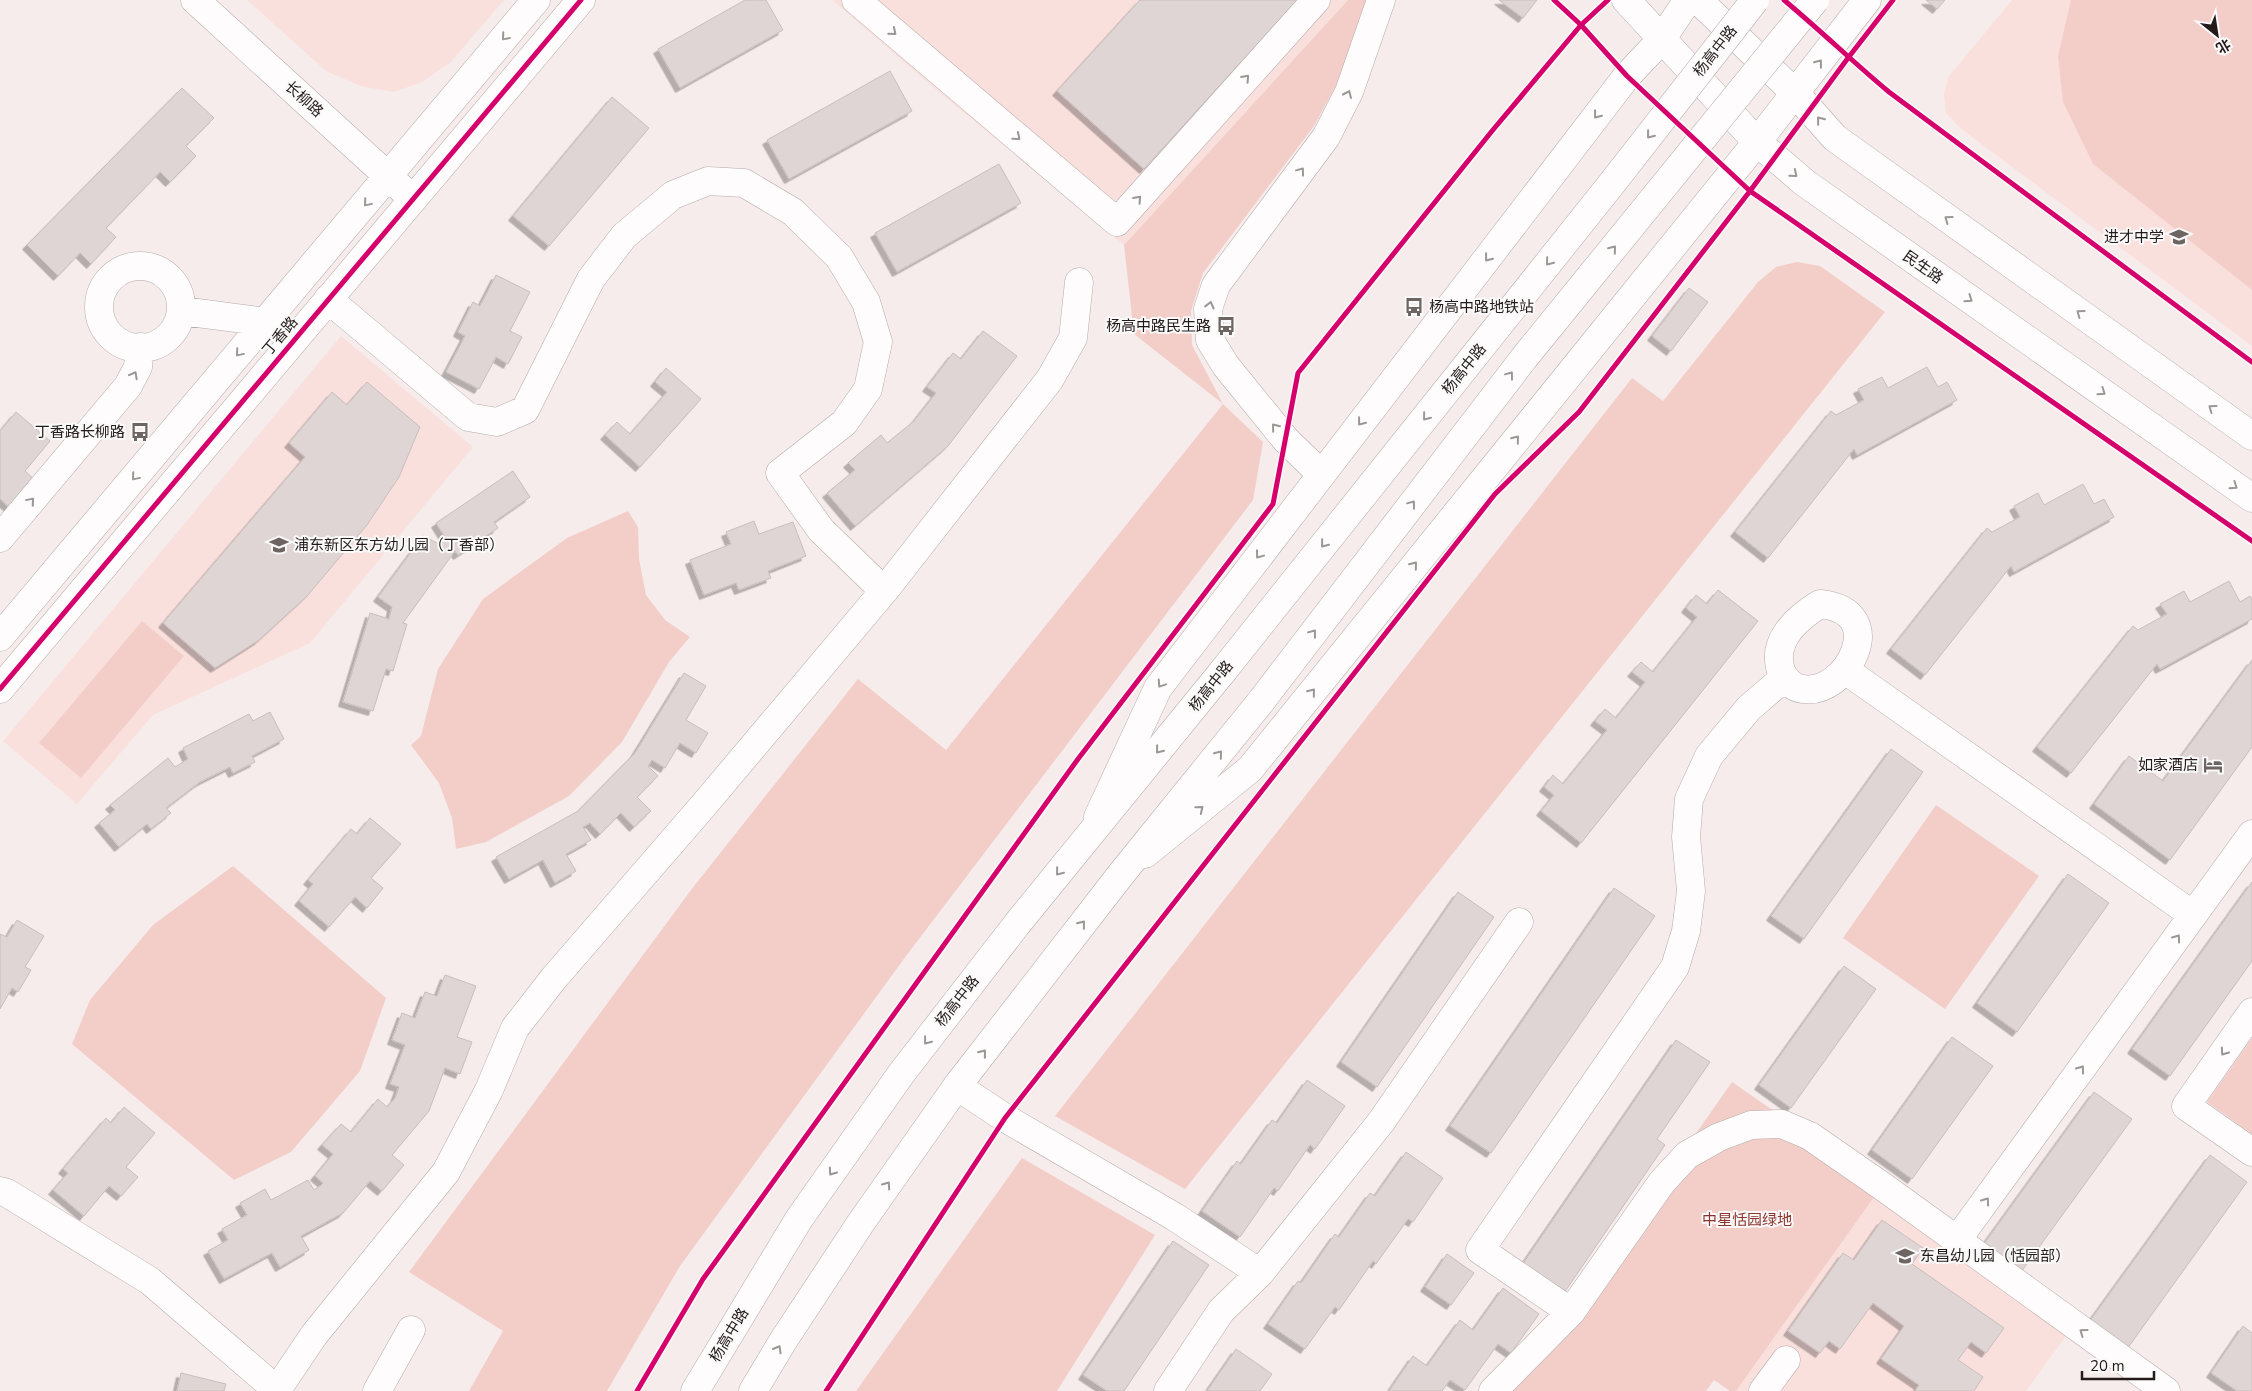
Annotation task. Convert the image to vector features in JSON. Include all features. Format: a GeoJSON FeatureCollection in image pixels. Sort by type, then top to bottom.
{"type":"FeatureCollection","features":[{"type":"Feature","properties":{"kind":"main road","name":"长柳路"},"geometry":{"type":"LineString","coordinates":[[196,0],[413,198]]}},
{"type":"Feature","properties":{"kind":"main road","name":"丁香路"},"geometry":{"type":"LineString","coordinates":[[0,637],[536,0]]}},
{"type":"Feature","properties":{"kind":"main road","name":"丁香路"},"geometry":{"type":"LineString","coordinates":[[0,689],[581,0]]}},
{"type":"Feature","properties":{"kind":"main road"},"geometry":{"type":"LineString","coordinates":[[856,0],[1117,222],[1316,0]]}},
{"type":"Feature","properties":{"kind":"main road"},"geometry":{"type":"LineString","coordinates":[[1321,474],[1286,440],[1226,366],[1210,340],[1208,309],[1216,285],[1326,137],[1349,92],[1381,0]]}},
{"type":"Feature","properties":{"kind":"main road","name":"民生路"},"geometry":{"type":"LineString","coordinates":[[1626,0],[1756,142],[1805,183],[2252,498]]}},
{"type":"Feature","properties":{"kind":"main road"},"geometry":{"type":"LineString","coordinates":[[1090,834],[1158,688],[1627,76],[1661,40],[1688,0]]}},
{"type":"Feature","properties":{"kind":"main road"},"geometry":{"type":"LineString","coordinates":[[1698,0],[1795,93],[1835,138],[2252,436]]}},
{"type":"Feature","properties":{"kind":"main road","name":"杨高中路"},"geometry":{"type":"LineString","coordinates":[[695,1391],[799,1219],[900,1074],[1017,924],[1223,671],[1613,182],[1755,0]]}},
{"type":"Feature","properties":{"kind":"main road"},"geometry":{"type":"LineString","coordinates":[[753,1391],[783,1341],[860,1224],[957,1086],[1122,873],[1262,700],[1524,358],[1815,0]]}},
{"type":"Feature","properties":{"kind":"main road"},"geometry":{"type":"LineString","coordinates":[[1122,873],[1250,769],[1756,142],[1867,0]]}},
{"type":"Feature","properties":{"kind":"main road"},"geometry":{"type":"LineString","coordinates":[[328,300],[468,417],[497,422],[525,410],[591,279],[624,236],[673,195],[708,181],[744,183],[793,212],[833,251],[866,302],[878,342],[868,389],[844,422],[780,473],[821,530],[884,591]]}},
{"type":"Feature","properties":{"kind":"main road"},"geometry":{"type":"LineString","coordinates":[[132,266],[145,266],[157,269],[168,276],[176,286],[181,298],[182,311],[178,324],[171,334],[159,343],[131,347],[118,342],[107,332],[101,319],[99,305],[102,291],[110,279],[120,271],[132,266]]}},
{"type":"Feature","properties":{"kind":"main road"},"geometry":{"type":"LineString","coordinates":[[0,1191],[7,1193],[150,1281],[277,1390],[314,1335],[446,1172],[489,1090],[515,1028],[554,978],[704,806],[884,591],[1050,378],[1073,338],[1079,282]]}},
{"type":"Feature","properties":{"kind":"main road"},"geometry":{"type":"LineString","coordinates":[[182,311],[266,322]]}},
{"type":"Feature","properties":{"kind":"main road"},"geometry":{"type":"LineString","coordinates":[[0,538],[128,386],[138,367],[140,347]]}},
{"type":"Feature","properties":{"kind":"main road"},"geometry":{"type":"LineString","coordinates":[[1820,604],[1835,606],[1850,615],[1859,631],[1856,648],[1845,670],[1829,685],[1813,691],[1797,688],[1784,678],[1778,662],[1780,645],[1789,628],[1820,604]]}},
{"type":"Feature","properties":{"kind":"main road"},"geometry":{"type":"LineString","coordinates":[[1845,670],[2193,915]]}},
{"type":"Feature","properties":{"kind":"main road"},"geometry":{"type":"LineString","coordinates":[[1571,1312],[1480,1250],[1675,967],[1686,931],[1691,891],[1686,837],[1689,798],[1709,756],[1749,708],[1784,678]]}},
{"type":"Feature","properties":{"kind":"main road"},"geometry":{"type":"LineString","coordinates":[[1957,1240],[2252,834]]}},
{"type":"Feature","properties":{"kind":"main road"},"geometry":{"type":"LineString","coordinates":[[1168,1391],[1221,1311],[1260,1273],[1381,1122],[1519,922]]}},
{"type":"Feature","properties":{"kind":"main road"},"geometry":{"type":"LineString","coordinates":[[2252,1012],[2186,1106],[2252,1152]]}},
{"type":"Feature","properties":{"kind":"main road"},"geometry":{"type":"LineString","coordinates":[[957,1086],[1005,1118],[1175,1217],[1260,1273]]}},
{"type":"Feature","properties":{"kind":"main road"},"geometry":{"type":"LineString","coordinates":[[1493,1391],[1571,1312],[1662,1182],[1687,1155],[1720,1137],[1751,1125],[1782,1124],[1810,1136],[2166,1391]]}},
{"type":"Feature","properties":{"kind":"main road"},"geometry":{"type":"LineString","coordinates":[[377,1391],[411,1330]]}},
{"type":"Feature","properties":{"kind":"main road"},"geometry":{"type":"LineString","coordinates":[[1763,1391],[1786,1360]]}},
{"type":"Feature","properties":{"kind":"shaded area"},"geometry":{"type":"Polygon","coordinates":[[[247,0],[504,0],[450,63],[422,82],[394,92],[360,86],[326,71],[247,0]]]}},
{"type":"Feature","properties":{"kind":"shaded area"},"geometry":{"type":"Polygon","coordinates":[[[832,0],[1348,0],[1124,245],[933,87],[832,0]]]}},
{"type":"Feature","properties":{"kind":"shaded area","name":"进才中学"},"geometry":{"type":"Polygon","coordinates":[[[2012,0],[2252,0],[2252,346],[1960,128],[1946,113],[1944,93],[1949,76],[2012,0]]]}},
{"type":"Feature","properties":{"kind":"shaded area","name":"浦东新区东方幼儿园（丁香部）"},"geometry":{"type":"Polygon","coordinates":[[[341,336],[473,447],[310,643],[153,715],[77,804],[3,741],[341,336]]]}},
{"type":"Feature","properties":{"kind":"shaded area","name":"东昌幼儿园（恬园部）"},"geometry":{"type":"Polygon","coordinates":[[[1882,1186],[2074,1325],[2026,1391],[1736,1391],[1882,1186]]]}},
{"type":"Feature","properties":{"kind":"green space"},"geometry":{"type":"Polygon","coordinates":[[[1348,0],[1368,0],[1340,78],[1314,126],[1203,273],[1191,311],[1192,345],[1223,404],[1134,334],[1124,245],[1348,0]]]}},
{"type":"Feature","properties":{"kind":"green space"},"geometry":{"type":"Polygon","coordinates":[[[2071,0],[2252,0],[2252,290],[2093,164],[2063,102],[2058,56],[2071,0]]]}},
{"type":"Feature","properties":{"kind":"green space"},"geometry":{"type":"Polygon","coordinates":[[[1797,262],[1820,266],[1885,312],[1185,1189],[1055,1116],[1632,378],[1663,401],[1758,282],[1776,267],[1797,262]]]}},
{"type":"Feature","properties":{"kind":"green space"},"geometry":{"type":"Polygon","coordinates":[[[1223,404],[1263,442],[1253,500],[906,956],[680,1266],[607,1391],[469,1391],[503,1331],[409,1272],[691,890],[858,679],[946,750],[1223,404]]]}},
{"type":"Feature","properties":{"kind":"green space"},"geometry":{"type":"Polygon","coordinates":[[[628,511],[638,527],[639,559],[646,595],[665,620],[690,637],[669,662],[622,742],[569,796],[486,842],[456,849],[452,818],[439,783],[411,745],[421,736],[438,669],[483,599],[567,538],[628,511]]]}},
{"type":"Feature","properties":{"kind":"green space"},"geometry":{"type":"Polygon","coordinates":[[[142,621],[184,656],[81,778],[39,743],[142,621]]]}},
{"type":"Feature","properties":{"kind":"green space"},"geometry":{"type":"Polygon","coordinates":[[[1936,805],[2039,876],[1945,1009],[1843,938],[1936,805]]]}},
{"type":"Feature","properties":{"kind":"green space"},"geometry":{"type":"Polygon","coordinates":[[[233,866],[386,998],[360,1071],[291,1152],[234,1180],[72,1044],[90,1000],[153,925],[233,866]]]}},
{"type":"Feature","properties":{"kind":"green space"},"geometry":{"type":"Polygon","coordinates":[[[2252,1038],[2252,1134],[2207,1102],[2252,1038]]]}},
{"type":"Feature","properties":{"kind":"green space","name":"中星恬园绿地"},"geometry":{"type":"Polygon","coordinates":[[[1732,1082],[1882,1186],[1736,1391],[1730,1391],[1714,1380],[1706,1391],[1493,1391],[1571,1312],[1732,1082]]]}},
{"type":"Feature","properties":{"kind":"green space"},"geometry":{"type":"Polygon","coordinates":[[[1022,1158],[1155,1235],[1057,1391],[856,1391],[1022,1158]]]}},
{"type":"Feature","properties":{"kind":"building"},"geometry":{"type":"Polygon","coordinates":[[[745,0],[766,0],[783,30],[680,88],[658,49],[745,0]]]}},
{"type":"Feature","properties":{"kind":"building"},"geometry":{"type":"Polygon","coordinates":[[[1140,0],[1297,0],[1144,169],[1057,91],[1140,0]]]}},
{"type":"Feature","properties":{"kind":"building"},"geometry":{"type":"Polygon","coordinates":[[[1499,0],[1537,0],[1523,18],[1499,0]]]}},
{"type":"Feature","properties":{"kind":"building"},"geometry":{"type":"Polygon","coordinates":[[[1926,0],[1945,0],[1937,9],[1926,0]]]}},
{"type":"Feature","properties":{"kind":"building"},"geometry":{"type":"Polygon","coordinates":[[[890,71],[912,111],[789,179],[767,140],[890,71]]]}},
{"type":"Feature","properties":{"kind":"building"},"geometry":{"type":"Polygon","coordinates":[[[182,88],[214,118],[186,146],[196,156],[170,182],[160,172],[106,228],[116,237],[91,264],[80,253],[58,276],[27,245],[182,88]]]}},
{"type":"Feature","properties":{"kind":"building"},"geometry":{"type":"Polygon","coordinates":[[[612,97],[649,128],[549,246],[513,216],[612,97]]]}},
{"type":"Feature","properties":{"kind":"building"},"geometry":{"type":"Polygon","coordinates":[[[999,164],[1021,203],[897,272],[875,233],[999,164]]]}},
{"type":"Feature","properties":{"kind":"building"},"geometry":{"type":"Polygon","coordinates":[[[496,275],[530,292],[510,331],[522,337],[508,364],[496,357],[479,389],[446,372],[465,336],[458,332],[473,302],[480,306],[496,275]]]}},
{"type":"Feature","properties":{"kind":"building"},"geometry":{"type":"Polygon","coordinates":[[[1689,288],[1708,302],[1671,351],[1652,336],[1689,288]]]}},
{"type":"Feature","properties":{"kind":"building"},"geometry":{"type":"Polygon","coordinates":[[[983,331],[1017,356],[948,446],[855,526],[827,493],[855,470],[848,463],[881,435],[887,443],[914,421],[936,393],[927,387],[953,353],[961,359],[983,331]]]}},
{"type":"Feature","properties":{"kind":"building"},"geometry":{"type":"Polygon","coordinates":[[[1927,367],[1938,387],[1947,382],[1957,400],[1857,455],[1854,449],[1768,558],[1735,532],[1831,411],[1836,415],[1864,400],[1858,389],[1882,377],[1888,388],[1927,367]]]}},
{"type":"Feature","properties":{"kind":"building"},"geometry":{"type":"Polygon","coordinates":[[[666,368],[701,399],[640,467],[605,435],[617,422],[630,434],[667,392],[655,382],[666,368]]]}},
{"type":"Feature","properties":{"kind":"building"},"geometry":{"type":"Polygon","coordinates":[[[367,382],[420,427],[399,477],[367,525],[307,596],[259,640],[215,668],[163,623],[305,457],[289,443],[332,392],[347,405],[367,382]]]}},
{"type":"Feature","properties":{"kind":"building"},"geometry":{"type":"Polygon","coordinates":[[[16,412],[50,441],[25,471],[35,480],[10,508],[0,499],[0,431],[16,412]]]}},
{"type":"Feature","properties":{"kind":"building"},"geometry":{"type":"Polygon","coordinates":[[[513,471],[530,497],[494,522],[498,528],[458,555],[455,551],[403,623],[407,624],[393,671],[386,669],[373,711],[343,702],[370,613],[389,619],[392,607],[378,597],[423,536],[439,544],[446,539],[436,523],[513,471]]]}},
{"type":"Feature","properties":{"kind":"building"},"geometry":{"type":"Polygon","coordinates":[[[2083,484],[2094,504],[2104,499],[2114,517],[2014,572],[2011,566],[1925,675],[1891,649],[1987,528],[1992,532],[2020,517],[2014,506],[2038,493],[2044,505],[2083,484]]]}},
{"type":"Feature","properties":{"kind":"building"},"geometry":{"type":"Polygon","coordinates":[[[754,521],[759,534],[793,522],[806,556],[768,571],[771,578],[739,590],[736,583],[704,595],[690,560],[731,544],[726,532],[754,521]]]}},
{"type":"Feature","properties":{"kind":"building"},"geometry":{"type":"Polygon","coordinates":[[[2229,581],[2240,602],[2250,596],[2252,600],[2252,619],[2160,669],[2157,664],[2071,773],[2037,747],[2133,626],[2138,630],[2167,614],[2160,604],[2184,591],[2190,602],[2229,581]]]}},
{"type":"Feature","properties":{"kind":"building"},"geometry":{"type":"Polygon","coordinates":[[[1718,590],[1758,621],[1581,843],[1541,811],[1554,795],[1544,787],[1553,775],[1563,784],[1607,730],[1595,721],[1605,709],[1616,718],[1645,682],[1632,672],[1641,662],[1653,672],[1697,617],[1686,608],[1696,595],[1707,604],[1718,590]]]}},
{"type":"Feature","properties":{"kind":"building"},"geometry":{"type":"Polygon","coordinates":[[[2252,660],[2252,747],[2170,860],[2094,804],[2129,756],[2163,781],[2252,660]]]}},
{"type":"Feature","properties":{"kind":"building"},"geometry":{"type":"Polygon","coordinates":[[[684,673],[706,686],[686,720],[708,733],[696,753],[680,743],[665,768],[652,760],[648,766],[658,776],[637,797],[651,811],[634,827],[621,813],[600,834],[590,823],[583,827],[591,840],[566,854],[576,871],[555,883],[543,860],[509,879],[496,857],[578,811],[635,753],[684,673]]]}},
{"type":"Feature","properties":{"kind":"building"},"geometry":{"type":"Polygon","coordinates":[[[270,712],[284,739],[252,756],[255,762],[233,773],[230,767],[200,782],[166,808],[171,813],[151,829],[147,824],[119,847],[99,823],[115,810],[110,805],[168,758],[175,767],[188,759],[183,748],[249,714],[253,721],[270,712]]]}},
{"type":"Feature","properties":{"kind":"building"},"geometry":{"type":"Polygon","coordinates":[[[1891,749],[1923,772],[1804,939],[1771,916],[1891,749]]]}},
{"type":"Feature","properties":{"kind":"building"},"geometry":{"type":"Polygon","coordinates":[[[370,818],[401,844],[371,878],[383,888],[367,908],[355,897],[329,927],[299,901],[313,884],[308,880],[351,829],[357,834],[370,818]]]}},
{"type":"Feature","properties":{"kind":"building"},"geometry":{"type":"Polygon","coordinates":[[[2068,874],[2109,903],[2017,1032],[1977,1003],[2068,874]]]}},
{"type":"Feature","properties":{"kind":"building"},"geometry":{"type":"Polygon","coordinates":[[[2252,882],[2252,961],[2170,1076],[2132,1049],[2252,882]]]}},
{"type":"Feature","properties":{"kind":"building"},"geometry":{"type":"Polygon","coordinates":[[[1614,888],[1655,916],[1491,1153],[1450,1126],[1614,888]]]}},
{"type":"Feature","properties":{"kind":"building"},"geometry":{"type":"Polygon","coordinates":[[[1458,892],[1494,917],[1377,1087],[1341,1062],[1458,892]]]}},
{"type":"Feature","properties":{"kind":"building"},"geometry":{"type":"Polygon","coordinates":[[[17,920],[44,936],[25,967],[31,970],[18,992],[12,988],[0,1009],[0,934],[7,937],[17,920]]]}},
{"type":"Feature","properties":{"kind":"building"},"geometry":{"type":"Polygon","coordinates":[[[1844,966],[1876,989],[1791,1108],[1759,1085],[1844,966]]]}},
{"type":"Feature","properties":{"kind":"building"},"geometry":{"type":"Polygon","coordinates":[[[445,975],[476,986],[457,1037],[472,1042],[460,1074],[445,1068],[429,1111],[392,1155],[404,1165],[382,1191],[370,1181],[343,1213],[301,1236],[309,1250],[280,1267],[272,1253],[224,1279],[208,1251],[228,1240],[222,1229],[247,1215],[240,1203],[265,1189],[271,1200],[308,1180],[314,1190],[320,1186],[323,1183],[315,1176],[333,1154],[322,1145],[341,1124],[351,1132],[378,1099],[387,1107],[395,1098],[399,1087],[390,1084],[405,1045],[392,1040],[402,1013],[415,1018],[425,992],[437,996],[445,975]]]}},
{"type":"Feature","properties":{"kind":"building"},"geometry":{"type":"Polygon","coordinates":[[[1952,1037],[1993,1066],[1912,1179],[1872,1150],[1952,1037]]]}},
{"type":"Feature","properties":{"kind":"building"},"geometry":{"type":"Polygon","coordinates":[[[1676,1040],[1710,1062],[1657,1139],[1665,1145],[1564,1293],[1522,1265],[1676,1040]]]}},
{"type":"Feature","properties":{"kind":"building"},"geometry":{"type":"Polygon","coordinates":[[[1307,1080],[1345,1106],[1315,1149],[1310,1145],[1278,1191],[1274,1188],[1240,1237],[1202,1211],[1237,1161],[1241,1164],[1272,1120],[1277,1123],[1307,1080]]]}},
{"type":"Feature","properties":{"kind":"building"},"geometry":{"type":"Polygon","coordinates":[[[2094,1092],[2132,1119],[2021,1272],[1983,1245],[2094,1092]]]}},
{"type":"Feature","properties":{"kind":"building"},"geometry":{"type":"Polygon","coordinates":[[[124,1107],[155,1133],[126,1167],[138,1177],[121,1196],[109,1186],[84,1216],[53,1190],[68,1173],[63,1169],[106,1118],[111,1123],[124,1107]]]}},
{"type":"Feature","properties":{"kind":"building"},"geometry":{"type":"Polygon","coordinates":[[[1406,1152],[1443,1178],[1413,1222],[1408,1219],[1376,1264],[1373,1261],[1339,1310],[1335,1307],[1305,1349],[1268,1324],[1298,1281],[1301,1283],[1335,1234],[1339,1237],[1370,1193],[1375,1196],[1406,1152]]]}},
{"type":"Feature","properties":{"kind":"building"},"geometry":{"type":"Polygon","coordinates":[[[2210,1155],[2247,1182],[2127,1349],[2089,1322],[2210,1155]]]}},
{"type":"Feature","properties":{"kind":"building"},"geometry":{"type":"Polygon","coordinates":[[[1882,1220],[1923,1248],[1912,1264],[2004,1328],[1986,1353],[1971,1342],[1958,1360],[1983,1377],[1974,1391],[1915,1391],[1919,1385],[1881,1359],[1904,1326],[1873,1303],[1840,1349],[1829,1341],[1820,1353],[1788,1331],[1843,1253],[1854,1260],[1882,1220]]]}},
{"type":"Feature","properties":{"kind":"building"},"geometry":{"type":"Polygon","coordinates":[[[1173,1241],[1209,1265],[1124,1391],[1107,1391],[1083,1375],[1173,1241]]]}},
{"type":"Feature","properties":{"kind":"building"},"geometry":{"type":"Polygon","coordinates":[[[1447,1254],[1474,1273],[1451,1305],[1425,1287],[1447,1254]]]}},
{"type":"Feature","properties":{"kind":"building"},"geometry":{"type":"Polygon","coordinates":[[[1503,1288],[1539,1314],[1511,1353],[1498,1344],[1465,1390],[1450,1380],[1442,1391],[1389,1391],[1413,1356],[1427,1366],[1460,1320],[1473,1330],[1503,1288]]]}},
{"type":"Feature","properties":{"kind":"building"},"geometry":{"type":"Polygon","coordinates":[[[2243,1326],[2252,1333],[2252,1391],[2237,1391],[2211,1373],[2243,1326]]]}},
{"type":"Feature","properties":{"kind":"building"},"geometry":{"type":"Polygon","coordinates":[[[1236,1349],[1272,1374],[1260,1391],[1207,1391],[1236,1349]]]}},
{"type":"Feature","properties":{"kind":"building"},"geometry":{"type":"Polygon","coordinates":[[[181,1373],[226,1384],[224,1391],[177,1391],[181,1373]]]}},
{"type":"Feature","properties":{"kind":"cycle path"},"geometry":{"type":"LineString","coordinates":[[0,689],[581,0]]}},
{"type":"Feature","properties":{"kind":"cycle path"},"geometry":{"type":"LineString","coordinates":[[1554,0],[1581,25],[1627,76],[1750,191],[2252,541]]}},
{"type":"Feature","properties":{"kind":"cycle path"},"geometry":{"type":"LineString","coordinates":[[637,1391],[703,1279],[1078,759],[1273,504],[1298,373],[1492,131],[1581,25],[1608,0]]}},
{"type":"Feature","properties":{"kind":"cycle path"},"geometry":{"type":"LineString","coordinates":[[1784,0],[1889,92],[2252,362]]}},
{"type":"Feature","properties":{"kind":"cycle path"},"geometry":{"type":"LineString","coordinates":[[826,1391],[1005,1118],[1495,494],[1579,412],[1750,191],[1893,0]]}},
{"type":"Feature","properties":{"kind":"place","name":"进才中学"},"geometry":{"type":"Point","coordinates":[2179,237]}},
{"type":"Feature","properties":{"kind":"place","name":"杨高中路地铁站"},"geometry":{"type":"Point","coordinates":[1414,307]}},
{"type":"Feature","properties":{"kind":"place","name":"杨高中路民生路"},"geometry":{"type":"Point","coordinates":[1226,326]}},
{"type":"Feature","properties":{"kind":"place","name":"丁香路长柳路"},"geometry":{"type":"Point","coordinates":[140,432]}},
{"type":"Feature","properties":{"kind":"place","name":"浦东新区东方幼儿园（丁香部）"},"geometry":{"type":"Point","coordinates":[279,545]}},
{"type":"Feature","properties":{"kind":"place","name":"如家酒店"},"geometry":{"type":"Point","coordinates":[2213,765]}},
{"type":"Feature","properties":{"kind":"place","name":"东昌幼儿园（恬园部）"},"geometry":{"type":"Point","coordinates":[1905,1256]}}]}
